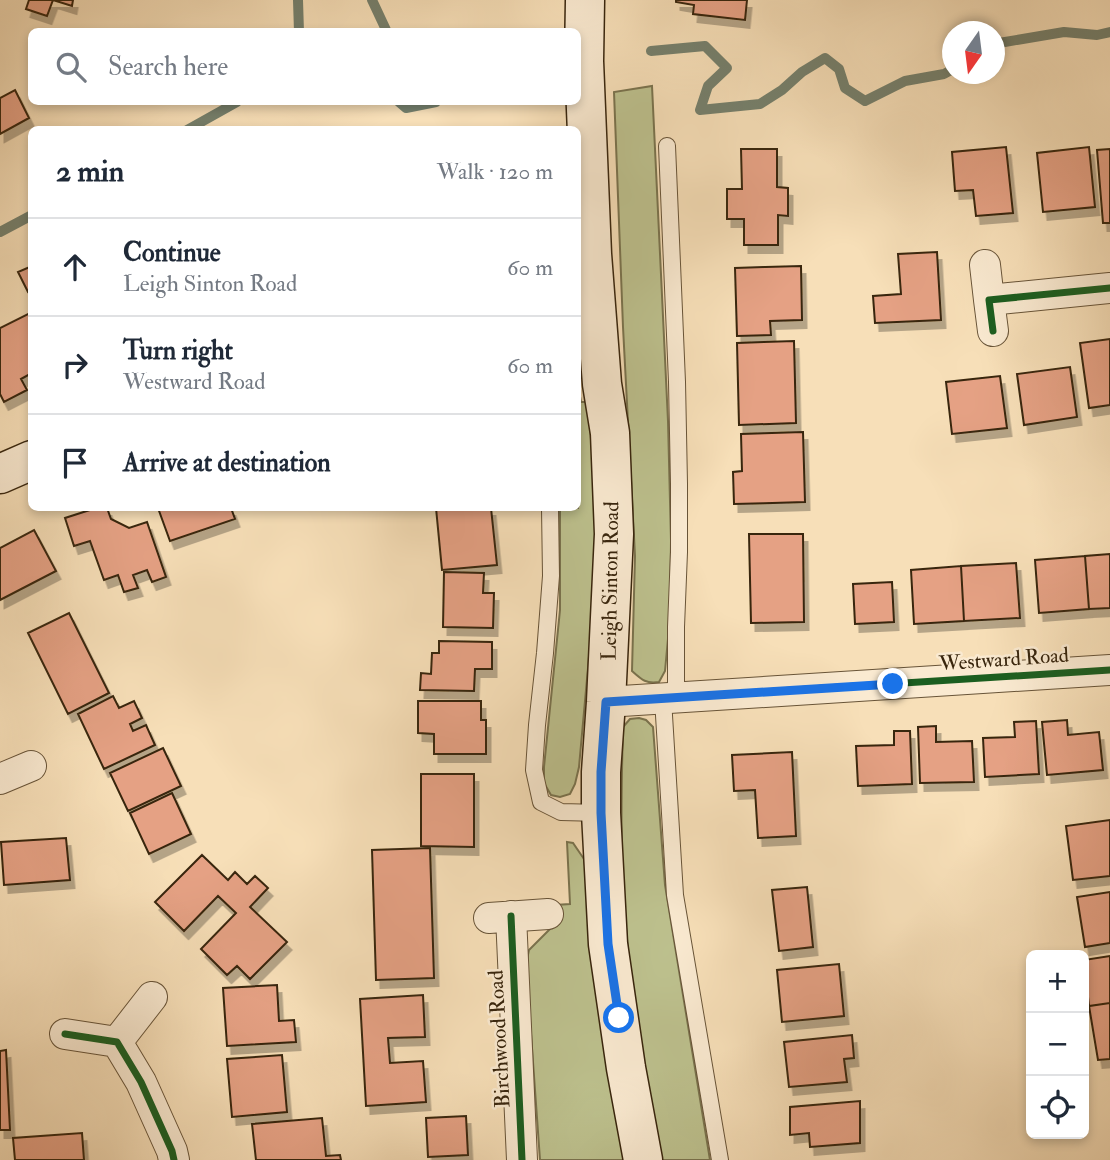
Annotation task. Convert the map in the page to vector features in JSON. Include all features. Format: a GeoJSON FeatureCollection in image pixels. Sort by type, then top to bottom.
{"type":"FeatureCollection","features":[{"type":"Feature","properties":{"kind":"main road","name":"Leigh Sinton Road"},"geometry":{"type":"LineString","coordinates":[[580,1],[584,61],[585,256],[610,433],[614,534],[601,772],[608,944],[643,1160]]}},
{"type":"Feature","properties":{"kind":"main road"},"geometry":{"type":"LineString","coordinates":[[0,474],[28,462]]}},
{"type":"Feature","properties":{"kind":"street"},"geometry":{"type":"LineString","coordinates":[[985,265],[993,331]]}},
{"type":"Feature","properties":{"kind":"street"},"geometry":{"type":"LineString","coordinates":[[989,300],[1110,288]]}},
{"type":"Feature","properties":{"kind":"street","name":"Westward Road"},"geometry":{"type":"LineString","coordinates":[[606,702],[1110,670]]}},
{"type":"Feature","properties":{"kind":"street"},"geometry":{"type":"LineString","coordinates":[[0,779],[31,766]]}},
{"type":"Feature","properties":{"kind":"street","name":"Birchwood Road"},"geometry":{"type":"LineString","coordinates":[[522,1160],[500,917],[548,914]]}},
{"type":"Feature","properties":{"kind":"street"},"geometry":{"type":"LineString","coordinates":[[117,1042],[152,997]]}},
{"type":"Feature","properties":{"kind":"street"},"geometry":{"type":"LineString","coordinates":[[65,1034],[117,1042]]}},
{"type":"Feature","properties":{"kind":"street"},"geometry":{"type":"LineString","coordinates":[[117,1042],[141,1082],[174,1160]]}},
{"type":"Feature","properties":{"kind":"lane"},"geometry":{"type":"LineString","coordinates":[[667,146],[679,484],[670,699],[675,895],[720,1160]]}},
{"type":"Feature","properties":{"kind":"lane"},"geometry":{"type":"LineString","coordinates":[[550,511],[551,576],[534,770],[541,802],[561,812],[601,813]]}},
{"type":"Feature","properties":{"kind":"green space"},"geometry":{"type":"Polygon","coordinates":[[[652,86],[671,541],[670,617],[665,671],[659,682],[644,681],[632,671],[635,556],[614,92],[652,86]]]}},
{"type":"Feature","properties":{"kind":"green space"},"geometry":{"type":"Polygon","coordinates":[[[581,402],[588,402],[596,502],[593,613],[579,767],[570,794],[560,797],[551,795],[544,783],[544,767],[560,610],[560,511],[581,511],[581,402]]]}},
{"type":"Feature","properties":{"kind":"green space"},"geometry":{"type":"Polygon","coordinates":[[[630,719],[646,720],[653,727],[665,885],[710,1160],[660,1160],[637,1022],[625,912],[622,807],[623,727],[630,719]]]}},
{"type":"Feature","properties":{"kind":"green space"},"geometry":{"type":"Polygon","coordinates":[[[567,842],[573,843],[584,859],[628,1160],[540,1160],[526,964],[529,950],[552,927],[555,905],[570,904],[567,842]]]}},
{"type":"Feature","properties":{"kind":"building"},"geometry":{"type":"Polygon","coordinates":[[[29,0],[53,0],[47,16],[26,9],[29,0]]]}},
{"type":"Feature","properties":{"kind":"building"},"geometry":{"type":"Polygon","coordinates":[[[53,0],[73,0],[72,6],[53,0]]]}},
{"type":"Feature","properties":{"kind":"building"},"geometry":{"type":"Polygon","coordinates":[[[676,0],[747,0],[745,20],[693,14],[694,5],[676,0]]]}},
{"type":"Feature","properties":{"kind":"building"},"geometry":{"type":"Polygon","coordinates":[[[15,90],[29,118],[0,134],[0,98],[15,90]]]}},
{"type":"Feature","properties":{"kind":"building"},"geometry":{"type":"Polygon","coordinates":[[[1006,147],[1013,213],[976,216],[973,190],[955,191],[952,152],[1006,147]]]}},
{"type":"Feature","properties":{"kind":"building"},"geometry":{"type":"Polygon","coordinates":[[[1089,147],[1095,207],[1043,212],[1037,153],[1089,147]]]}},
{"type":"Feature","properties":{"kind":"building"},"geometry":{"type":"Polygon","coordinates":[[[741,149],[777,149],[777,187],[788,188],[788,216],[778,215],[778,245],[744,245],[744,219],[727,219],[727,189],[742,189],[741,149]]]}},
{"type":"Feature","properties":{"kind":"building"},"geometry":{"type":"Polygon","coordinates":[[[1110,149],[1110,223],[1103,223],[1097,150],[1110,149]]]}},
{"type":"Feature","properties":{"kind":"building"},"geometry":{"type":"Polygon","coordinates":[[[937,252],[941,320],[875,323],[873,296],[901,294],[898,254],[937,252]]]}},
{"type":"Feature","properties":{"kind":"building"},"geometry":{"type":"Polygon","coordinates":[[[801,266],[802,320],[770,321],[771,335],[737,336],[735,268],[801,266]]]}},
{"type":"Feature","properties":{"kind":"building"},"geometry":{"type":"Polygon","coordinates":[[[28,268],[28,292],[18,272],[28,268]]]}},
{"type":"Feature","properties":{"kind":"building"},"geometry":{"type":"Polygon","coordinates":[[[28,314],[28,375],[21,379],[27,390],[4,402],[0,394],[0,328],[28,314]]]}},
{"type":"Feature","properties":{"kind":"building"},"geometry":{"type":"Polygon","coordinates":[[[1110,339],[1110,405],[1089,408],[1080,343],[1110,339]]]}},
{"type":"Feature","properties":{"kind":"building"},"geometry":{"type":"Polygon","coordinates":[[[794,341],[796,423],[739,425],[737,343],[794,341]]]}},
{"type":"Feature","properties":{"kind":"building"},"geometry":{"type":"Polygon","coordinates":[[[1070,367],[1077,417],[1024,425],[1017,374],[1070,367]]]}},
{"type":"Feature","properties":{"kind":"building"},"geometry":{"type":"Polygon","coordinates":[[[1000,376],[1007,428],[952,434],[946,382],[1000,376]]]}},
{"type":"Feature","properties":{"kind":"building"},"geometry":{"type":"Polygon","coordinates":[[[803,432],[805,502],[734,504],[733,472],[742,471],[741,434],[803,432]]]}},
{"type":"Feature","properties":{"kind":"building"},"geometry":{"type":"Polygon","coordinates":[[[87,511],[108,511],[111,519],[129,528],[147,522],[166,577],[152,582],[147,570],[133,575],[138,588],[124,592],[118,575],[104,580],[90,541],[74,546],[65,518],[87,511]]]}},
{"type":"Feature","properties":{"kind":"building"},"geometry":{"type":"Polygon","coordinates":[[[159,511],[232,511],[235,519],[170,541],[159,511]]]}},
{"type":"Feature","properties":{"kind":"building"},"geometry":{"type":"Polygon","coordinates":[[[436,511],[491,511],[497,565],[442,570],[436,511]]]}},
{"type":"Feature","properties":{"kind":"building"},"geometry":{"type":"Polygon","coordinates":[[[34,530],[56,571],[0,600],[0,548],[34,530]]]}},
{"type":"Feature","properties":{"kind":"building"},"geometry":{"type":"Polygon","coordinates":[[[749,534],[803,534],[804,622],[751,623],[749,534]]]}},
{"type":"Feature","properties":{"kind":"building"},"geometry":{"type":"Polygon","coordinates":[[[1110,554],[1110,608],[1089,609],[1085,556],[1110,554]]]}},
{"type":"Feature","properties":{"kind":"building"},"geometry":{"type":"Polygon","coordinates":[[[1085,556],[1089,609],[1039,613],[1035,560],[1085,556]]]}},
{"type":"Feature","properties":{"kind":"building"},"geometry":{"type":"Polygon","coordinates":[[[1016,563],[1020,618],[964,621],[961,566],[1016,563]]]}},
{"type":"Feature","properties":{"kind":"building"},"geometry":{"type":"Polygon","coordinates":[[[961,566],[964,621],[914,624],[911,570],[961,566]]]}},
{"type":"Feature","properties":{"kind":"building"},"geometry":{"type":"Polygon","coordinates":[[[444,572],[484,573],[483,593],[494,593],[493,628],[443,627],[444,572]]]}},
{"type":"Feature","properties":{"kind":"building"},"geometry":{"type":"Polygon","coordinates":[[[892,582],[894,622],[855,624],[853,584],[892,582]]]}},
{"type":"Feature","properties":{"kind":"building"},"geometry":{"type":"Polygon","coordinates":[[[69,613],[109,693],[68,714],[28,633],[69,613]]]}},
{"type":"Feature","properties":{"kind":"building"},"geometry":{"type":"Polygon","coordinates":[[[439,641],[492,642],[492,669],[475,669],[474,691],[420,690],[421,673],[431,674],[432,653],[439,653],[439,641]]]}},
{"type":"Feature","properties":{"kind":"building"},"geometry":{"type":"Polygon","coordinates":[[[113,696],[119,708],[134,701],[142,718],[130,724],[133,731],[146,725],[155,745],[104,769],[78,714],[113,696]]]}},
{"type":"Feature","properties":{"kind":"building"},"geometry":{"type":"Polygon","coordinates":[[[418,701],[481,701],[481,720],[486,720],[486,754],[434,754],[434,734],[418,733],[418,701]]]}},
{"type":"Feature","properties":{"kind":"building"},"geometry":{"type":"Polygon","coordinates":[[[1067,720],[1068,735],[1099,732],[1103,770],[1047,775],[1042,722],[1067,720]]]}},
{"type":"Feature","properties":{"kind":"building"},"geometry":{"type":"Polygon","coordinates":[[[1036,721],[1039,774],[985,777],[983,738],[1015,737],[1014,722],[1036,721]]]}},
{"type":"Feature","properties":{"kind":"building"},"geometry":{"type":"Polygon","coordinates":[[[936,726],[936,742],[972,741],[974,782],[920,783],[918,727],[936,726]]]}},
{"type":"Feature","properties":{"kind":"building"},"geometry":{"type":"Polygon","coordinates":[[[894,731],[910,731],[912,784],[858,786],[856,746],[894,745],[894,731]]]}},
{"type":"Feature","properties":{"kind":"building"},"geometry":{"type":"Polygon","coordinates":[[[163,748],[181,786],[128,811],[110,773],[163,748]]]}},
{"type":"Feature","properties":{"kind":"building"},"geometry":{"type":"Polygon","coordinates":[[[792,752],[796,836],[758,838],[755,790],[734,791],[732,755],[792,752]]]}},
{"type":"Feature","properties":{"kind":"building"},"geometry":{"type":"Polygon","coordinates":[[[421,774],[474,774],[474,847],[421,846],[421,774]]]}},
{"type":"Feature","properties":{"kind":"building"},"geometry":{"type":"Polygon","coordinates":[[[172,793],[191,834],[149,854],[130,813],[172,793]]]}},
{"type":"Feature","properties":{"kind":"building"},"geometry":{"type":"Polygon","coordinates":[[[1110,820],[1110,876],[1073,880],[1066,826],[1110,820]]]}},
{"type":"Feature","properties":{"kind":"building"},"geometry":{"type":"Polygon","coordinates":[[[66,838],[70,880],[4,885],[1,842],[66,838]]]}},
{"type":"Feature","properties":{"kind":"building"},"geometry":{"type":"Polygon","coordinates":[[[430,848],[434,978],[376,980],[372,850],[430,848]]]}},
{"type":"Feature","properties":{"kind":"building"},"geometry":{"type":"Polygon","coordinates":[[[202,855],[228,880],[235,872],[247,884],[255,876],[268,888],[250,907],[287,942],[250,979],[237,966],[227,975],[201,949],[236,913],[218,896],[184,931],[155,902],[202,855]]]}},
{"type":"Feature","properties":{"kind":"building"},"geometry":{"type":"Polygon","coordinates":[[[807,887],[813,947],[779,951],[772,890],[807,887]]]}},
{"type":"Feature","properties":{"kind":"building"},"geometry":{"type":"Polygon","coordinates":[[[1110,892],[1110,943],[1085,947],[1077,897],[1110,892]]]}},
{"type":"Feature","properties":{"kind":"building"},"geometry":{"type":"Polygon","coordinates":[[[1110,956],[1110,1003],[1089,1006],[1089,959],[1110,956]]]}},
{"type":"Feature","properties":{"kind":"building"},"geometry":{"type":"Polygon","coordinates":[[[839,964],[844,1016],[782,1022],[777,970],[839,964]]]}},
{"type":"Feature","properties":{"kind":"building"},"geometry":{"type":"Polygon","coordinates":[[[277,985],[279,1021],[294,1020],[296,1042],[227,1046],[223,988],[277,985]]]}},
{"type":"Feature","properties":{"kind":"building"},"geometry":{"type":"Polygon","coordinates":[[[423,995],[425,1037],[388,1038],[390,1063],[423,1061],[426,1102],[366,1106],[360,999],[423,995]]]}},
{"type":"Feature","properties":{"kind":"building"},"geometry":{"type":"Polygon","coordinates":[[[1110,1003],[1110,1059],[1098,1060],[1089,1006],[1110,1003]]]}},
{"type":"Feature","properties":{"kind":"building"},"geometry":{"type":"Polygon","coordinates":[[[852,1035],[854,1058],[844,1059],[847,1082],[789,1087],[784,1042],[852,1035]]]}},
{"type":"Feature","properties":{"kind":"building"},"geometry":{"type":"Polygon","coordinates":[[[6,1050],[10,1130],[0,1130],[0,1051],[6,1050]]]}},
{"type":"Feature","properties":{"kind":"building"},"geometry":{"type":"Polygon","coordinates":[[[282,1055],[287,1112],[232,1117],[227,1059],[282,1055]]]}},
{"type":"Feature","properties":{"kind":"building"},"geometry":{"type":"Polygon","coordinates":[[[860,1101],[860,1143],[810,1147],[809,1133],[790,1135],[790,1107],[860,1101]]]}},
{"type":"Feature","properties":{"kind":"building"},"geometry":{"type":"Polygon","coordinates":[[[466,1116],[468,1155],[428,1157],[426,1118],[466,1116]]]}},
{"type":"Feature","properties":{"kind":"building"},"geometry":{"type":"Polygon","coordinates":[[[322,1118],[326,1156],[340,1155],[341,1160],[256,1160],[252,1124],[322,1118]]]}},
{"type":"Feature","properties":{"kind":"building"},"geometry":{"type":"Polygon","coordinates":[[[82,1133],[84,1160],[15,1160],[13,1138],[82,1133]]]}},
{"type":"Feature","properties":{"kind":"waterway"},"geometry":{"type":"LineString","coordinates":[[298,0],[299,28]]}},
{"type":"Feature","properties":{"kind":"waterway"},"geometry":{"type":"LineString","coordinates":[[372,0],[385,28]]}},
{"type":"Feature","properties":{"kind":"waterway"},"geometry":{"type":"LineString","coordinates":[[1005,42],[1064,32],[1097,35],[1110,32]]}},
{"type":"Feature","properties":{"kind":"waterway"},"geometry":{"type":"LineString","coordinates":[[651,51],[705,46],[727,68],[708,86],[700,110],[760,104],[825,58],[839,69],[845,88],[865,101],[905,81],[942,74]]}},
{"type":"Feature","properties":{"kind":"waterway"},"geometry":{"type":"LineString","coordinates":[[194,126],[232,105]]}},
{"type":"Feature","properties":{"kind":"waterway"},"geometry":{"type":"LineString","coordinates":[[402,105],[406,108],[421,105]]}},
{"type":"Feature","properties":{"kind":"waterway"},"geometry":{"type":"LineString","coordinates":[[0,232],[28,217]]}},
{"type":"Feature","properties":{"kind":"cycle path"},"geometry":{"type":"LineString","coordinates":[[993,331],[989,300],[1110,288]]}},
{"type":"Feature","properties":{"kind":"cycle path"},"geometry":{"type":"LineString","coordinates":[[606,702],[1110,670]]}},
{"type":"Feature","properties":{"kind":"cycle path"},"geometry":{"type":"LineString","coordinates":[[511,916],[522,1160]]}},
{"type":"Feature","properties":{"kind":"cycle path"},"geometry":{"type":"LineString","coordinates":[[65,1034],[117,1042],[141,1082],[174,1160]]}},
{"type":"Feature","properties":{"kind":"route"},"geometry":{"type":"LineString","coordinates":[[619,1018],[608,944],[601,813],[606,702],[893,684]]}}]}
